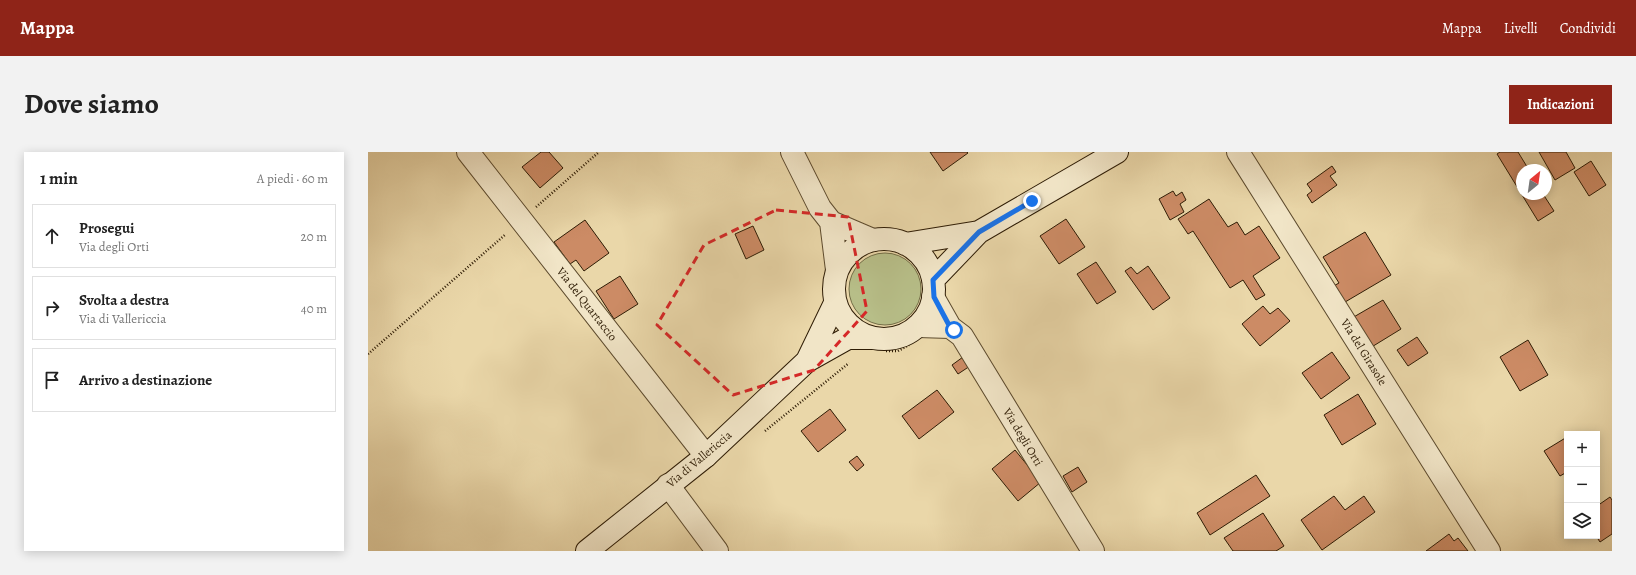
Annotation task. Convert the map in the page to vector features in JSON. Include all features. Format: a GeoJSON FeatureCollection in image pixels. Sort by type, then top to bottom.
{"type":"FeatureCollection","features":[{"type":"Feature","properties":{"kind":"street","name":"Via del Quartaccio"},"geometry":{"type":"LineString","coordinates":[[468,152],[706,456]]}},
{"type":"Feature","properties":{"kind":"street"},"geometry":{"type":"LineString","coordinates":[[792,152],[820,208],[831,222],[873,240]]}},
{"type":"Feature","properties":{"kind":"street"},"geometry":{"type":"LineString","coordinates":[[933,289],[979,232],[1117,152]]}},
{"type":"Feature","properties":{"kind":"street","name":"Via del Girasole"},"geometry":{"type":"LineString","coordinates":[[1238,152],[1489,551]]}},
{"type":"Feature","properties":{"kind":"street"},"geometry":{"type":"LineString","coordinates":[[831,222],[837,270]]}},
{"type":"Feature","properties":{"kind":"street"},"geometry":{"type":"LineString","coordinates":[[904,244],[979,232]]}},
{"type":"Feature","properties":{"kind":"street"},"geometry":{"type":"LineString","coordinates":[[915,335],[929,312],[933,289],[928,265],[918,252],[904,244],[889,239],[873,240],[858,246],[846,256],[837,270],[833,286],[835,303],[842,318],[855,330],[877,345],[904,335],[915,335],[950,327]]}},
{"type":"Feature","properties":{"kind":"street","name":"Via degli Orti"},"geometry":{"type":"LineString","coordinates":[[933,289],[950,327],[962,336],[1093,551]]}},
{"type":"Feature","properties":{"kind":"street","name":"Via di Vallericcia"},"geometry":{"type":"LineString","coordinates":[[807,361],[835,303]]}},
{"type":"Feature","properties":{"kind":"street","name":"Via di Vallericcia"},"geometry":{"type":"LineString","coordinates":[[587,551],[706,456],[807,361],[848,338],[877,345]]}},
{"type":"Feature","properties":{"kind":"street"},"geometry":{"type":"LineString","coordinates":[[668,485],[717,551]]}},
{"type":"Feature","properties":{"kind":"path"},"geometry":{"type":"LineString","coordinates":[[368,354],[599,152]]}},
{"type":"Feature","properties":{"kind":"path"},"geometry":{"type":"LineString","coordinates":[[877,345],[898,350],[915,335]]}},
{"type":"Feature","properties":{"kind":"path"},"geometry":{"type":"LineString","coordinates":[[760,435],[850,362]]}},
{"type":"Feature","properties":{"kind":"highlighted area"},"geometry":{"type":"Polygon","coordinates":[[[776,210],[848,217],[867,311],[814,370],[733,395],[657,325],[704,245],[776,210]]]}},
{"type":"Feature","properties":{"kind":"green space"},"geometry":{"type":"Polygon","coordinates":[[[878,253],[892,253],[899,255],[911,263],[919,275],[921,289],[919,303],[911,315],[899,323],[892,325],[878,325],[871,323],[859,315],[851,303],[849,296],[849,282],[851,275],[859,263],[871,255],[878,253]]]}},
{"type":"Feature","properties":{"kind":"building"},"geometry":{"type":"Polygon","coordinates":[[[541,152],[549,152],[563,168],[540,188],[522,167],[541,152]]]}},
{"type":"Feature","properties":{"kind":"building"},"geometry":{"type":"Polygon","coordinates":[[[930,152],[967,152],[968,153],[943,171],[930,152]]]}},
{"type":"Feature","properties":{"kind":"building"},"geometry":{"type":"Polygon","coordinates":[[[1500,152],[1518,152],[1525,164],[1516,164],[1516,185],[1497,154],[1500,152]]]}},
{"type":"Feature","properties":{"kind":"building"},"geometry":{"type":"Polygon","coordinates":[[[1539,152],[1566,152],[1575,168],[1555,180],[1552,175],[1552,164],[1546,164],[1539,152]]]}},
{"type":"Feature","properties":{"kind":"building"},"geometry":{"type":"Polygon","coordinates":[[[1591,161],[1606,185],[1589,196],[1574,172],[1591,161]]]}},
{"type":"Feature","properties":{"kind":"building"},"geometry":{"type":"Polygon","coordinates":[[[1332,166],[1336,172],[1330,176],[1337,185],[1312,203],[1307,195],[1312,191],[1307,184],[1332,166]]]}},
{"type":"Feature","properties":{"kind":"building"},"geometry":{"type":"Polygon","coordinates":[[[1173,191],[1176,196],[1182,192],[1186,200],[1180,204],[1184,212],[1170,220],[1159,199],[1173,191]]]}},
{"type":"Feature","properties":{"kind":"building"},"geometry":{"type":"Polygon","coordinates":[[[1209,199],[1228,227],[1237,222],[1245,235],[1259,226],[1280,258],[1253,276],[1265,295],[1256,300],[1243,280],[1230,288],[1193,231],[1188,234],[1178,219],[1209,199]]]}},
{"type":"Feature","properties":{"kind":"building"},"geometry":{"type":"Polygon","coordinates":[[[1525,200],[1547,200],[1554,211],[1538,221],[1525,200]]]}},
{"type":"Feature","properties":{"kind":"building"},"geometry":{"type":"Polygon","coordinates":[[[1066,219],[1085,247],[1059,264],[1040,236],[1066,219]]]}},
{"type":"Feature","properties":{"kind":"building"},"geometry":{"type":"Polygon","coordinates":[[[585,220],[609,253],[584,271],[576,260],[570,264],[554,242],[585,220]]]}},
{"type":"Feature","properties":{"kind":"building"},"geometry":{"type":"Polygon","coordinates":[[[753,226],[764,250],[746,259],[735,234],[753,226]]]}},
{"type":"Feature","properties":{"kind":"building"},"geometry":{"type":"Polygon","coordinates":[[[1365,232],[1391,275],[1340,305],[1330,288],[1339,283],[1323,257],[1365,232]]]}},
{"type":"Feature","properties":{"kind":"building"},"geometry":{"type":"Polygon","coordinates":[[[1096,262],[1116,292],[1097,304],[1077,274],[1096,262]]]}},
{"type":"Feature","properties":{"kind":"building"},"geometry":{"type":"Polygon","coordinates":[[[1148,266],[1170,298],[1153,310],[1125,271],[1131,267],[1137,274],[1148,266]]]}},
{"type":"Feature","properties":{"kind":"building"},"geometry":{"type":"Polygon","coordinates":[[[620,276],[638,304],[614,319],[596,291],[620,276]]]}},
{"type":"Feature","properties":{"kind":"building"},"geometry":{"type":"Polygon","coordinates":[[[1383,300],[1401,329],[1370,348],[1352,318],[1383,300]]]}},
{"type":"Feature","properties":{"kind":"building"},"geometry":{"type":"Polygon","coordinates":[[[1263,306],[1270,314],[1278,308],[1290,321],[1260,346],[1242,324],[1263,306]]]}},
{"type":"Feature","properties":{"kind":"building"},"geometry":{"type":"Polygon","coordinates":[[[1417,337],[1428,353],[1408,366],[1397,350],[1417,337]]]}},
{"type":"Feature","properties":{"kind":"building"},"geometry":{"type":"Polygon","coordinates":[[[1528,340],[1548,375],[1520,391],[1500,357],[1528,340]]]}},
{"type":"Feature","properties":{"kind":"building"},"geometry":{"type":"Polygon","coordinates":[[[1332,352],[1350,378],[1321,399],[1302,373],[1332,352]]]}},
{"type":"Feature","properties":{"kind":"building"},"geometry":{"type":"Polygon","coordinates":[[[963,357],[970,366],[958,374],[952,365],[963,357]]]}},
{"type":"Feature","properties":{"kind":"building"},"geometry":{"type":"Polygon","coordinates":[[[937,390],[954,412],[919,439],[902,416],[937,390]]]}},
{"type":"Feature","properties":{"kind":"building"},"geometry":{"type":"Polygon","coordinates":[[[1358,394],[1376,424],[1342,445],[1324,415],[1358,394]]]}},
{"type":"Feature","properties":{"kind":"building"},"geometry":{"type":"Polygon","coordinates":[[[830,409],[846,430],[818,452],[801,431],[830,409]]]}},
{"type":"Feature","properties":{"kind":"building"},"geometry":{"type":"Polygon","coordinates":[[[1564,439],[1564,474],[1560,476],[1544,451],[1564,439]]]}},
{"type":"Feature","properties":{"kind":"building"},"geometry":{"type":"Polygon","coordinates":[[[1015,450],[1041,482],[1018,501],[992,469],[1015,450]]]}},
{"type":"Feature","properties":{"kind":"building"},"geometry":{"type":"Polygon","coordinates":[[[857,456],[864,465],[857,471],[849,462],[857,456]]]}},
{"type":"Feature","properties":{"kind":"building"},"geometry":{"type":"Polygon","coordinates":[[[1078,467],[1087,482],[1072,492],[1063,476],[1078,467]]]}},
{"type":"Feature","properties":{"kind":"building"},"geometry":{"type":"Polygon","coordinates":[[[1256,475],[1270,496],[1210,535],[1197,513],[1256,475]]]}},
{"type":"Feature","properties":{"kind":"building"},"geometry":{"type":"Polygon","coordinates":[[[1334,496],[1345,510],[1364,496],[1375,512],[1322,550],[1301,520],[1334,496]]]}},
{"type":"Feature","properties":{"kind":"building"},"geometry":{"type":"Polygon","coordinates":[[[1610,497],[1612,500],[1612,534],[1600,542],[1598,539],[1600,539],[1600,504],[1610,497]]]}},
{"type":"Feature","properties":{"kind":"building"},"geometry":{"type":"Polygon","coordinates":[[[1263,513],[1284,546],[1276,551],[1233,551],[1224,538],[1263,513]]]}},
{"type":"Feature","properties":{"kind":"building"},"geometry":{"type":"Polygon","coordinates":[[[1449,534],[1454,541],[1458,538],[1468,551],[1426,551],[1449,534]]]}},
{"type":"Feature","properties":{"kind":"route"},"geometry":{"type":"LineString","coordinates":[[954,330],[950,327],[934,297],[933,280],[979,232],[1032,201]]}}]}
